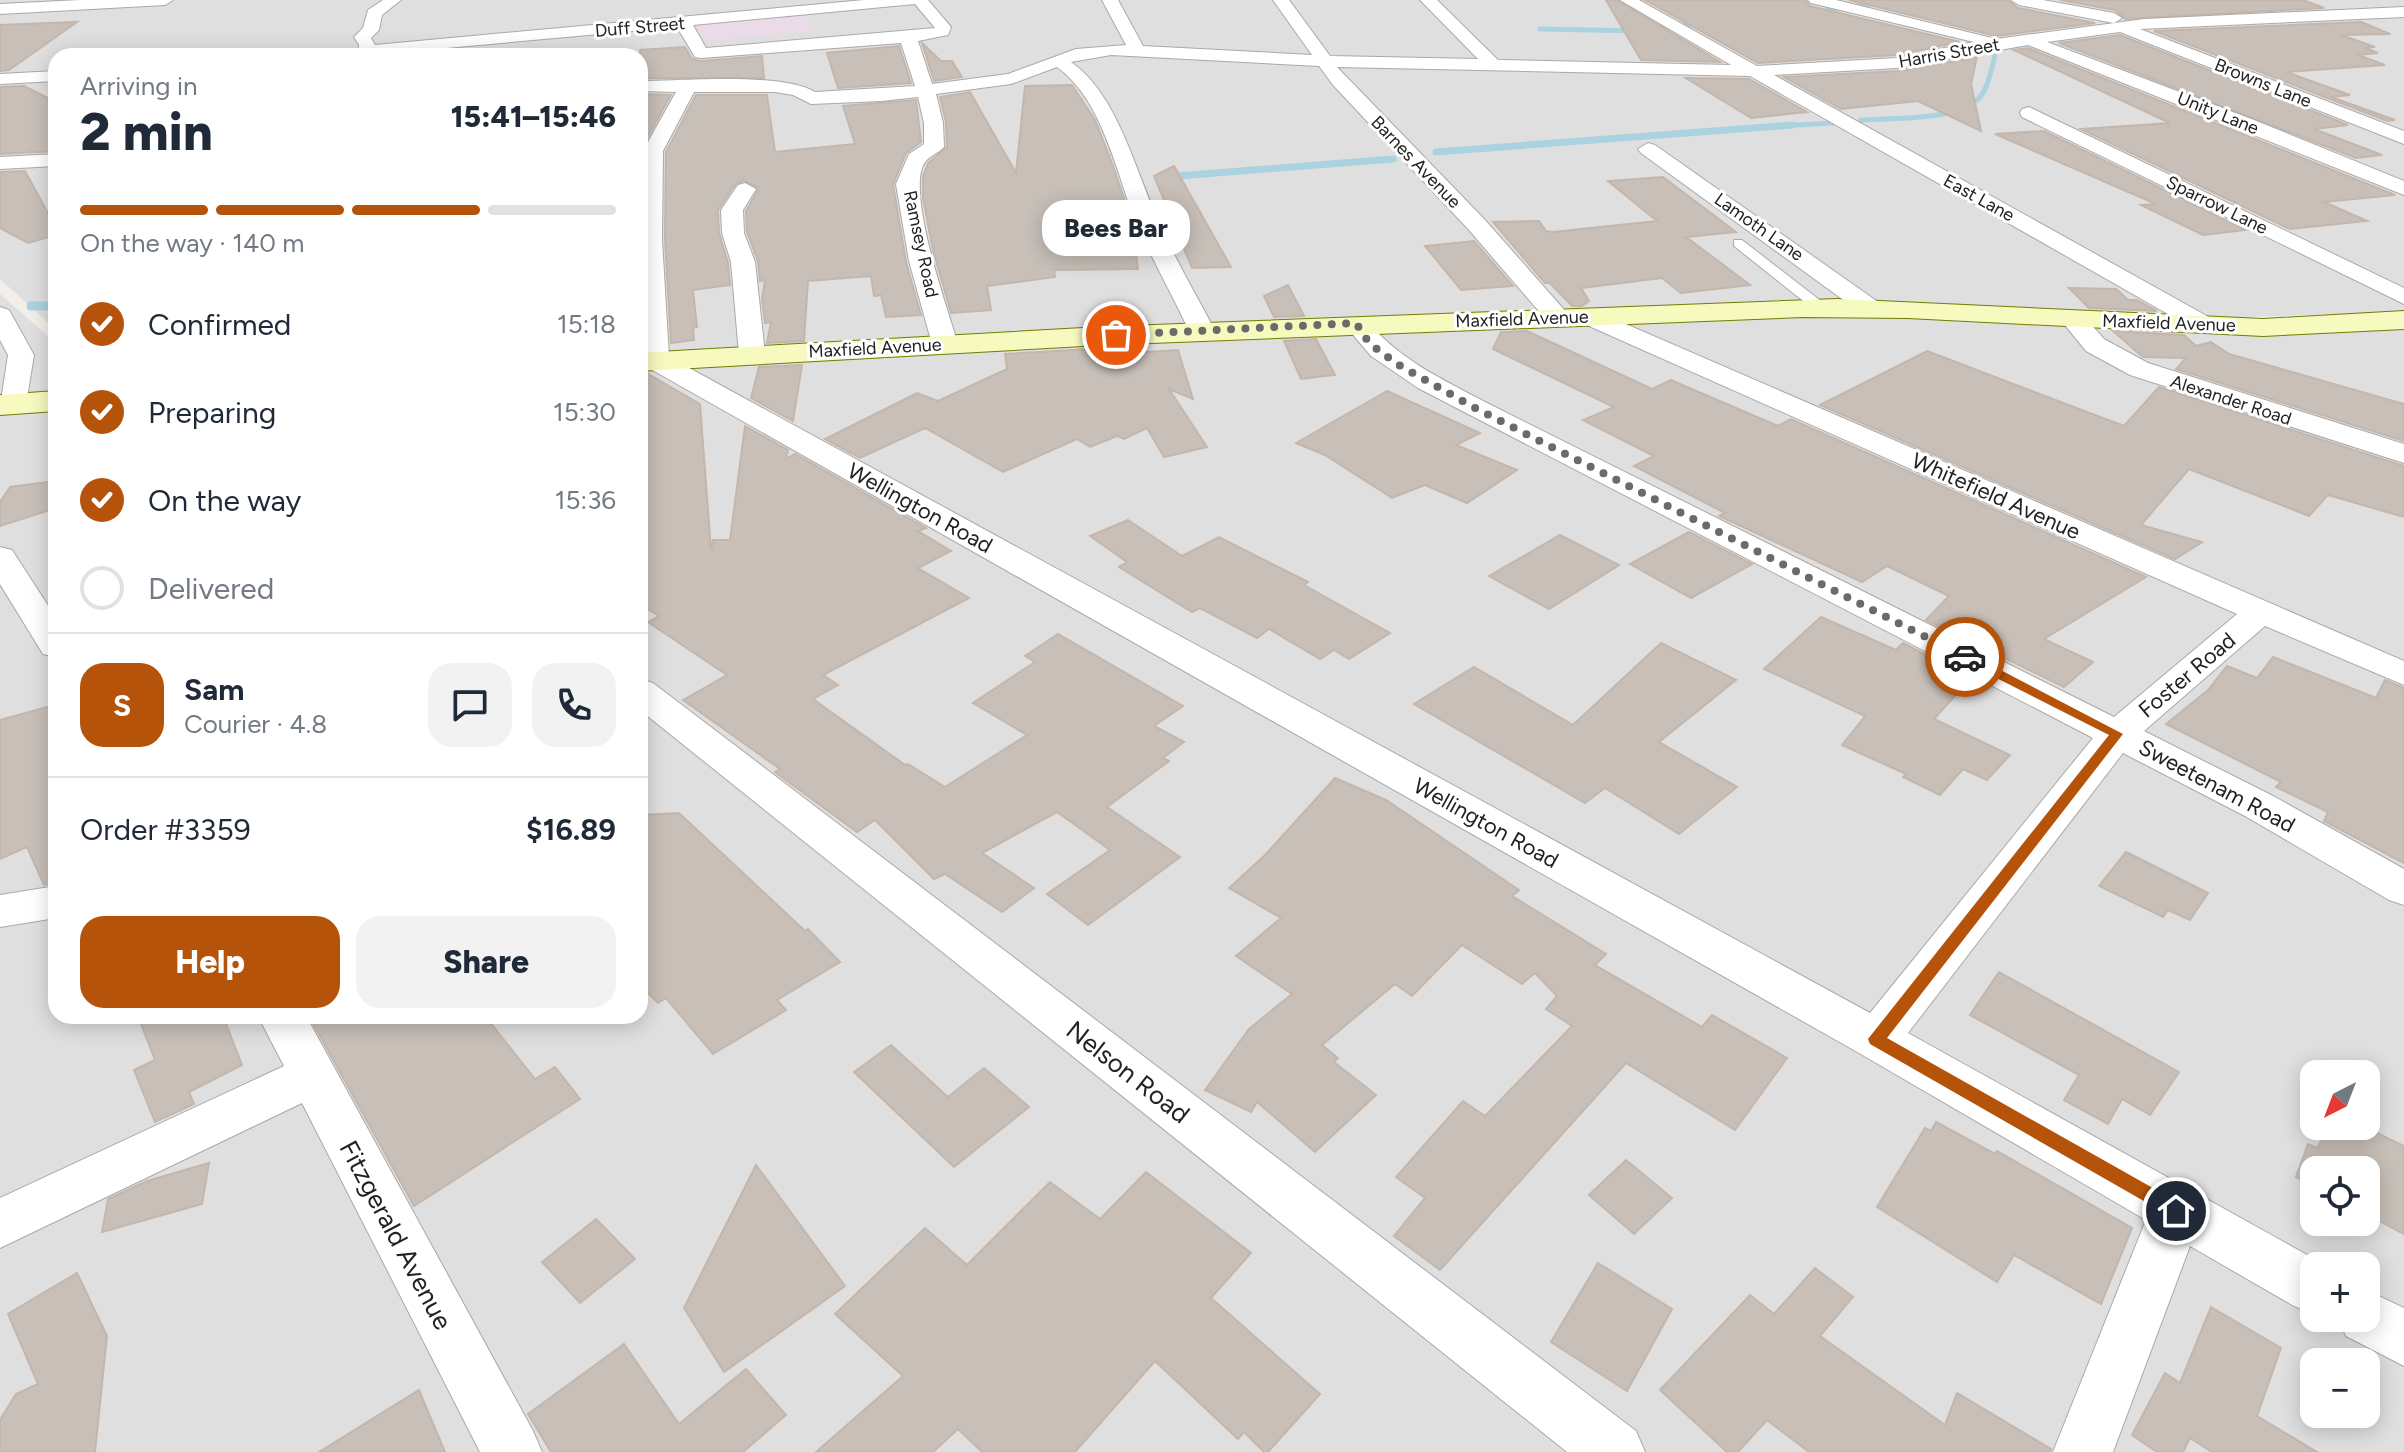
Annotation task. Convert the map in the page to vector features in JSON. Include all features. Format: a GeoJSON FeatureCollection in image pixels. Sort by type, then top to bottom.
{"type":"FeatureCollection","features":[{"type":"Feature","properties":{"kind":"main road","name":"Maxfield Avenue"},"geometry":{"type":"LineString","coordinates":[[648,362],[1356,323],[1589,317],[1722,309],[1869,307],[2291,327],[2403,315]]}},
{"type":"Feature","properties":{"kind":"main road"},"geometry":{"type":"LineString","coordinates":[[6,405],[48,402]]}},
{"type":"Feature","properties":{"kind":"street"},"geometry":{"type":"LineString","coordinates":[[0,9],[165,0]]}},
{"type":"Feature","properties":{"kind":"street"},"geometry":{"type":"LineString","coordinates":[[365,48],[362,37],[371,30],[374,13],[393,0]]}},
{"type":"Feature","properties":{"kind":"street","name":"Duff Street"},"geometry":{"type":"LineString","coordinates":[[428,48],[914,0]]}},
{"type":"Feature","properties":{"kind":"street"},"geometry":{"type":"LineString","coordinates":[[683,23],[701,53],[942,32],[938,20],[920,0]]}},
{"type":"Feature","properties":{"kind":"street"},"geometry":{"type":"LineString","coordinates":[[1110,0],[1137,50]]}},
{"type":"Feature","properties":{"kind":"street","name":"Barnes Avenue"},"geometry":{"type":"LineString","coordinates":[[1281,0],[1323,61],[1477,225],[1558,318]]}},
{"type":"Feature","properties":{"kind":"street"},"geometry":{"type":"LineString","coordinates":[[1428,0],[1492,64]]}},
{"type":"Feature","properties":{"kind":"street","name":"East Lane"},"geometry":{"type":"LineString","coordinates":[[1628,0],[2205,325]]}},
{"type":"Feature","properties":{"kind":"street"},"geometry":{"type":"LineString","coordinates":[[1816,0],[1965,36],[2021,42]]}},
{"type":"Feature","properties":{"kind":"street"},"geometry":{"type":"LineString","coordinates":[[2019,0],[2144,24]]}},
{"type":"Feature","properties":{"kind":"street"},"geometry":{"type":"LineString","coordinates":[[2241,2],[2307,18]]}},
{"type":"Feature","properties":{"kind":"street","name":"Harris Street"},"geometry":{"type":"LineString","coordinates":[[648,86],[775,87],[798,90],[811,98],[924,92],[1011,79],[1084,53],[1137,50],[1323,61],[1647,71],[1753,71],[1879,65],[2144,24],[2404,12]]}},
{"type":"Feature","properties":{"kind":"street","name":"Browns Lane"},"geometry":{"type":"LineString","coordinates":[[2122,28],[2404,138]]}},
{"type":"Feature","properties":{"kind":"street","name":"Ramsey Road"},"geometry":{"type":"LineString","coordinates":[[911,37],[909,43],[936,140],[934,147],[916,158],[907,184],[921,261],[945,344]]}},
{"type":"Feature","properties":{"kind":"street","name":"Unity Lane"},"geometry":{"type":"LineString","coordinates":[[2021,42],[2247,124],[2404,189]]}},
{"type":"Feature","properties":{"kind":"street"},"geometry":{"type":"LineString","coordinates":[[1059,61],[1070,67],[1089,90],[1120,148],[1148,224],[1202,331]]}},
{"type":"Feature","properties":{"kind":"street"},"geometry":{"type":"LineString","coordinates":[[0,79],[48,76]]}},
{"type":"Feature","properties":{"kind":"street"},"geometry":{"type":"LineString","coordinates":[[648,362],[653,151],[689,85]]}},
{"type":"Feature","properties":{"kind":"street","name":"Sparrow Lane"},"geometry":{"type":"LineString","coordinates":[[2029,113],[2403,315]]}},
{"type":"Feature","properties":{"kind":"street","name":"Lamoth Lane"},"geometry":{"type":"LineString","coordinates":[[1648,149],[1869,307]]}},
{"type":"Feature","properties":{"kind":"street"},"geometry":{"type":"LineString","coordinates":[[0,163],[48,160]]}},
{"type":"Feature","properties":{"kind":"street"},"geometry":{"type":"LineString","coordinates":[[745,189],[732,210],[733,233],[743,262],[752,354]]}},
{"type":"Feature","properties":{"kind":"street"},"geometry":{"type":"LineString","coordinates":[[0,315],[21,355],[6,405]]}},
{"type":"Feature","properties":{"kind":"street","name":"Whitefield Avenue"},"geometry":{"type":"LineString","coordinates":[[1589,317],[2404,674]]}},
{"type":"Feature","properties":{"kind":"street","name":"Alexander Road"},"geometry":{"type":"LineString","coordinates":[[2073,319],[2095,345],[2139,369],[2404,454]]}},
{"type":"Feature","properties":{"kind":"street","name":"Sweetenam Road"},"geometry":{"type":"LineString","coordinates":[[1356,323],[1369,343],[1397,364],[1477,409],[2259,806],[2404,889]]}},
{"type":"Feature","properties":{"kind":"street","name":"Wellington Road"},"geometry":{"type":"LineString","coordinates":[[648,362],[1876,1039],[2300,1280]]}},
{"type":"Feature","properties":{"kind":"street"},"geometry":{"type":"LineString","coordinates":[[0,557],[11,598],[48,637]]}},
{"type":"Feature","properties":{"kind":"street","name":"Foster Road"},"geometry":{"type":"LineString","coordinates":[[1876,1039],[2117,734],[2260,612]]}},
{"type":"Feature","properties":{"kind":"street","name":"Nelson Road"},"geometry":{"type":"LineString","coordinates":[[648,697],[1615,1452]]}},
{"type":"Feature","properties":{"kind":"street"},"geometry":{"type":"LineString","coordinates":[[0,911],[48,903]]}},
{"type":"Feature","properties":{"kind":"street","name":"Fitzgerald Avenue"},"geometry":{"type":"LineString","coordinates":[[286,1024],[310,1076],[512,1452]]}},
{"type":"Feature","properties":{"kind":"street"},"geometry":{"type":"LineString","coordinates":[[0,1224],[310,1076]]}},
{"type":"Feature","properties":{"kind":"street"},"geometry":{"type":"LineString","coordinates":[[2083,1452],[2176,1211]]}},
{"type":"Feature","properties":{"kind":"street"},"geometry":{"type":"LineString","coordinates":[[2380,1325],[2404,1338]]}},
{"type":"Feature","properties":{"kind":"lane"},"geometry":{"type":"LineString","coordinates":[[1738,243],[1821,308]]}},
{"type":"Feature","properties":{"kind":"shaded area"},"geometry":{"type":"Polygon","coordinates":[[[0,0],[2404,0],[2404,1452],[0,1452],[0,294],[48,336],[48,1024],[648,1024],[648,48],[48,48],[48,323],[0,279],[0,0]],[[2368,313],[2247,317],[2143,315],[2275,323],[2368,313]]]}},
{"type":"Feature","properties":{"kind":"shaded area"},"geometry":{"type":"Polygon","coordinates":[[[803,12],[815,31],[697,41],[690,22],[803,12]]]}},
{"type":"Feature","properties":{"kind":"building"},"geometry":{"type":"Polygon","coordinates":[[[1606,0],[1617,0],[1720,62],[1641,60],[1606,0]]]}},
{"type":"Feature","properties":{"kind":"building"},"geometry":{"type":"Polygon","coordinates":[[[1645,0],[1805,0],[1810,6],[1960,42],[1897,55],[1758,63],[1645,0]]]}},
{"type":"Feature","properties":{"kind":"building"},"geometry":{"type":"Polygon","coordinates":[[[1849,0],[2008,0],[2018,8],[2095,23],[1996,36],[1849,0]]]}},
{"type":"Feature","properties":{"kind":"building"},"geometry":{"type":"Polygon","coordinates":[[[2060,0],[2303,0],[2324,8],[2125,19],[2115,10],[2060,0]]]}},
{"type":"Feature","properties":{"kind":"building"},"geometry":{"type":"Polygon","coordinates":[[[77,22],[9,70],[0,71],[0,25],[77,22]]]}},
{"type":"Feature","properties":{"kind":"building"},"geometry":{"type":"Polygon","coordinates":[[[2361,22],[2390,34],[2341,35],[2375,47],[2365,48],[2378,53],[2358,55],[2385,65],[2286,72],[2350,95],[2331,97],[2395,120],[2387,121],[2154,31],[2361,22]]]}},
{"type":"Feature","properties":{"kind":"building"},"geometry":{"type":"Polygon","coordinates":[[[2120,35],[2348,125],[2314,129],[2382,155],[2356,158],[2059,43],[2120,35]]]}},
{"type":"Feature","properties":{"kind":"building"},"geometry":{"type":"Polygon","coordinates":[[[922,43],[941,61],[952,61],[962,77],[934,81],[922,43]]]}},
{"type":"Feature","properties":{"kind":"building"},"geometry":{"type":"Polygon","coordinates":[[[899,46],[911,83],[838,88],[827,53],[899,46]]]}},
{"type":"Feature","properties":{"kind":"building"},"geometry":{"type":"Polygon","coordinates":[[[685,47],[692,59],[700,61],[762,56],[764,78],[648,78],[648,49],[685,47]]]}},
{"type":"Feature","properties":{"kind":"building"},"geometry":{"type":"Polygon","coordinates":[[[2028,48],[2395,195],[2324,202],[2367,221],[2290,229],[2081,129],[2170,123],[2014,50],[2028,48]]]}},
{"type":"Feature","properties":{"kind":"building"},"geometry":{"type":"Polygon","coordinates":[[[1977,57],[1971,84],[1981,131],[1918,101],[1841,109],[1784,77],[1897,71],[1977,57]]]}},
{"type":"Feature","properties":{"kind":"building"},"geometry":{"type":"Polygon","coordinates":[[[1686,78],[1749,79],[1807,112],[1751,118],[1686,78]]]}},
{"type":"Feature","properties":{"kind":"building"},"geometry":{"type":"Polygon","coordinates":[[[1072,85],[1095,120],[1112,163],[1130,216],[1138,269],[1054,270],[1055,277],[987,286],[991,310],[951,313],[933,250],[923,198],[923,177],[928,163],[947,147],[946,122],[940,97],[970,92],[1016,173],[1025,86],[1072,85]]]}},
{"type":"Feature","properties":{"kind":"building"},"geometry":{"type":"Polygon","coordinates":[[[24,86],[48,98],[48,151],[0,154],[0,87],[24,86]]]}},
{"type":"Feature","properties":{"kind":"building"},"geometry":{"type":"Polygon","coordinates":[[[648,94],[671,95],[648,137],[648,94]]]}},
{"type":"Feature","properties":{"kind":"building"},"geometry":{"type":"Polygon","coordinates":[[[696,95],[767,95],[775,152],[855,144],[843,106],[916,100],[921,142],[906,153],[893,184],[906,262],[921,315],[886,317],[881,295],[874,296],[871,276],[808,281],[804,341],[767,343],[771,322],[765,323],[762,299],[765,280],[760,281],[758,261],[747,232],[746,211],[759,188],[744,180],[736,183],[718,210],[719,233],[728,263],[730,285],[693,290],[697,327],[693,328],[694,340],[671,343],[665,239],[666,152],[696,95]]]}},
{"type":"Feature","properties":{"kind":"building"},"geometry":{"type":"Polygon","coordinates":[[[2044,131],[2246,230],[2203,235],[2141,205],[2156,204],[1995,134],[2044,131]]]}},
{"type":"Feature","properties":{"kind":"building"},"geometry":{"type":"Polygon","coordinates":[[[1174,166],[1231,267],[1192,268],[1154,176],[1174,166]]]}},
{"type":"Feature","properties":{"kind":"building"},"geometry":{"type":"Polygon","coordinates":[[[25,171],[48,213],[48,237],[28,243],[0,228],[0,172],[25,171]]]}},
{"type":"Feature","properties":{"kind":"building"},"geometry":{"type":"Polygon","coordinates":[[[1663,177],[1736,232],[1686,237],[1750,285],[1681,293],[1662,278],[1581,288],[1589,301],[1582,306],[1572,306],[1550,283],[1545,283],[1493,222],[1539,221],[1546,231],[1553,232],[1657,221],[1608,181],[1663,177]]]}},
{"type":"Feature","properties":{"kind":"building"},"geometry":{"type":"Polygon","coordinates":[[[1474,241],[1513,286],[1461,290],[1425,246],[1474,241]]]}},
{"type":"Feature","properties":{"kind":"building"},"geometry":{"type":"Polygon","coordinates":[[[1288,285],[1304,316],[1274,317],[1264,296],[1288,285]]]}},
{"type":"Feature","properties":{"kind":"building"},"geometry":{"type":"Polygon","coordinates":[[[2069,288],[2116,289],[2128,300],[2137,300],[2157,311],[2089,308],[2069,288]]]}},
{"type":"Feature","properties":{"kind":"building"},"geometry":{"type":"Polygon","coordinates":[[[1527,331],[1652,389],[1671,380],[1778,426],[1791,419],[2146,577],[2044,639],[2093,662],[2064,687],[1926,620],[1949,596],[1887,566],[1862,582],[1719,516],[1725,513],[1634,466],[1654,456],[1583,420],[1614,407],[1493,349],[1501,332],[1527,331]]]}},
{"type":"Feature","properties":{"kind":"building"},"geometry":{"type":"Polygon","coordinates":[[[2113,331],[2184,335],[2196,346],[2211,342],[2229,354],[2404,404],[2404,441],[2176,369],[2186,358],[2143,357],[2113,331]]]}},
{"type":"Feature","properties":{"kind":"building"},"geometry":{"type":"Polygon","coordinates":[[[1316,339],[1335,375],[1301,379],[1284,341],[1316,339]]]}},
{"type":"Feature","properties":{"kind":"building"},"geometry":{"type":"Polygon","coordinates":[[[1141,346],[1145,352],[1178,350],[1193,399],[1169,389],[1207,447],[1164,457],[1147,428],[1124,439],[1117,436],[1090,447],[1077,439],[1003,472],[925,428],[860,458],[825,439],[917,393],[938,401],[1007,369],[1005,354],[1141,346]]]}},
{"type":"Feature","properties":{"kind":"building"},"geometry":{"type":"Polygon","coordinates":[[[1927,351],[2124,426],[2159,387],[2404,466],[2404,517],[2328,495],[2309,516],[2189,469],[2141,525],[2202,542],[2175,559],[1820,405],[1927,351]]]}},
{"type":"Feature","properties":{"kind":"building"},"geometry":{"type":"Polygon","coordinates":[[[802,365],[793,421],[751,398],[759,367],[802,365]]]}},
{"type":"Feature","properties":{"kind":"building"},"geometry":{"type":"Polygon","coordinates":[[[648,374],[700,404],[711,550],[713,540],[730,540],[745,426],[788,450],[786,459],[795,454],[926,528],[918,531],[951,551],[918,568],[969,598],[823,675],[838,685],[813,699],[905,765],[945,787],[1027,735],[973,703],[1035,662],[1025,656],[1058,634],[1183,706],[1154,726],[1184,742],[1163,758],[1169,761],[1107,807],[1180,857],[1088,925],[1047,894],[1110,850],[1057,812],[982,853],[1034,888],[1002,912],[945,874],[934,879],[875,820],[857,832],[775,772],[780,769],[683,700],[727,675],[648,622],[659,616],[648,609],[648,374]]]}},
{"type":"Feature","properties":{"kind":"building"},"geometry":{"type":"Polygon","coordinates":[[[1387,391],[1480,433],[1456,445],[1517,470],[1467,503],[1425,485],[1392,498],[1325,455],[1296,443],[1387,391]]]}},
{"type":"Feature","properties":{"kind":"building"},"geometry":{"type":"Polygon","coordinates":[[[48,482],[48,511],[0,526],[0,502],[10,487],[48,482]]]}},
{"type":"Feature","properties":{"kind":"building"},"geometry":{"type":"Polygon","coordinates":[[[1128,520],[1182,556],[1219,537],[1308,582],[1304,585],[1390,633],[1349,659],[1334,650],[1320,659],[1269,629],[1257,638],[1200,608],[1192,612],[1119,567],[1127,562],[1090,536],[1128,520]]]}},
{"type":"Feature","properties":{"kind":"building"},"geometry":{"type":"Polygon","coordinates":[[[1689,532],[1752,564],[1691,598],[1630,564],[1689,532]]]}},
{"type":"Feature","properties":{"kind":"building"},"geometry":{"type":"Polygon","coordinates":[[[1560,535],[1619,565],[1549,609],[1489,576],[1560,535]]]}},
{"type":"Feature","properties":{"kind":"building"},"geometry":{"type":"Polygon","coordinates":[[[1821,617],[1896,650],[1903,643],[1971,678],[1934,719],[2010,755],[1987,780],[1963,769],[1940,795],[1903,777],[1906,774],[1842,745],[1865,716],[1764,669],[1821,617]]]}},
{"type":"Feature","properties":{"kind":"building"},"geometry":{"type":"Polygon","coordinates":[[[1661,643],[1736,680],[1659,742],[1737,787],[1679,834],[1605,788],[1585,803],[1414,704],[1474,667],[1573,725],[1661,643]]]}},
{"type":"Feature","properties":{"kind":"building"},"geometry":{"type":"Polygon","coordinates":[[[2273,657],[2376,698],[2385,680],[2404,688],[2404,863],[2324,821],[2328,812],[2276,787],[2281,782],[2166,724],[2208,690],[2227,666],[2257,678],[2273,657]]]}},
{"type":"Feature","properties":{"kind":"building"},"geometry":{"type":"Polygon","coordinates":[[[48,707],[48,884],[44,885],[27,847],[0,859],[0,720],[48,707]]]}},
{"type":"Feature","properties":{"kind":"building"},"geometry":{"type":"Polygon","coordinates":[[[1335,778],[1386,800],[1519,890],[1512,896],[1606,954],[1595,965],[1702,1027],[1712,1015],[1787,1058],[1735,1130],[1626,1063],[1440,1270],[1394,1236],[1425,1198],[1396,1177],[1463,1101],[1485,1116],[1572,1026],[1546,1009],[1557,996],[1535,973],[1522,984],[1462,945],[1412,996],[1395,984],[1322,1045],[1338,1058],[1334,1062],[1376,1095],[1315,1152],[1257,1102],[1251,1112],[1205,1090],[1249,1029],[1292,994],[1236,956],[1281,918],[1229,888],[1264,856],[1335,778]]]}},
{"type":"Feature","properties":{"kind":"building"},"geometry":{"type":"Polygon","coordinates":[[[679,813],[805,931],[808,929],[840,962],[777,1000],[786,1010],[713,1054],[666,998],[658,1003],[648,993],[648,815],[679,813]]]}},
{"type":"Feature","properties":{"kind":"building"},"geometry":{"type":"Polygon","coordinates":[[[2126,852],[2208,893],[2190,920],[2168,910],[2163,917],[2099,886],[2126,852]]]}},
{"type":"Feature","properties":{"kind":"building"},"geometry":{"type":"Polygon","coordinates":[[[1999,972],[2179,1072],[2150,1115],[2122,1099],[2108,1124],[2064,1100],[2079,1075],[1970,1015],[1999,972]]]}},
{"type":"Feature","properties":{"kind":"building"},"geometry":{"type":"Polygon","coordinates":[[[141,1024],[226,1024],[242,1065],[189,1092],[194,1104],[155,1122],[134,1070],[155,1060],[141,1024]]]}},
{"type":"Feature","properties":{"kind":"building"},"geometry":{"type":"Polygon","coordinates":[[[313,1024],[491,1024],[535,1079],[555,1067],[580,1099],[414,1206],[313,1024]]]}},
{"type":"Feature","properties":{"kind":"building"},"geometry":{"type":"Polygon","coordinates":[[[891,1045],[948,1097],[984,1068],[1029,1107],[954,1167],[854,1072],[891,1045]]]}},
{"type":"Feature","properties":{"kind":"building"},"geometry":{"type":"Polygon","coordinates":[[[1936,1122],[1995,1154],[1997,1151],[2132,1228],[2101,1304],[2014,1255],[1997,1282],[1877,1207],[1925,1128],[1931,1131],[1936,1122]]]}},
{"type":"Feature","properties":{"kind":"building"},"geometry":{"type":"Polygon","coordinates":[[[2380,1134],[2404,1146],[2404,1234],[2380,1221],[2380,1156],[2304,1156],[2308,1144],[2317,1148],[2322,1140],[2380,1140],[2380,1134]]]}},
{"type":"Feature","properties":{"kind":"building"},"geometry":{"type":"Polygon","coordinates":[[[1626,1160],[1672,1198],[1634,1234],[1589,1195],[1626,1160]]]}},
{"type":"Feature","properties":{"kind":"building"},"geometry":{"type":"Polygon","coordinates":[[[209,1163],[202,1204],[102,1232],[108,1199],[147,1181],[209,1163]]]}},
{"type":"Feature","properties":{"kind":"building"},"geometry":{"type":"Polygon","coordinates":[[[756,1165],[845,1286],[724,1372],[684,1308],[756,1165]]]}},
{"type":"Feature","properties":{"kind":"building"},"geometry":{"type":"Polygon","coordinates":[[[1146,1172],[1251,1253],[1211,1298],[1320,1394],[1268,1452],[1264,1452],[1244,1432],[1238,1439],[1155,1361],[1075,1452],[982,1452],[958,1429],[933,1452],[816,1452],[903,1376],[835,1314],[925,1228],[967,1265],[1050,1182],[1100,1219],[1146,1172]]]}},
{"type":"Feature","properties":{"kind":"building"},"geometry":{"type":"Polygon","coordinates":[[[596,1219],[635,1259],[580,1303],[542,1262],[596,1219]]]}},
{"type":"Feature","properties":{"kind":"building"},"geometry":{"type":"Polygon","coordinates":[[[1598,1263],[1672,1309],[1627,1391],[1551,1342],[1598,1263]]]}},
{"type":"Feature","properties":{"kind":"building"},"geometry":{"type":"Polygon","coordinates":[[[1815,1268],[1853,1297],[1820,1336],[1945,1425],[1957,1393],[2051,1449],[2050,1452],[1809,1452],[1767,1420],[1738,1452],[1727,1452],[1660,1390],[1750,1295],[1774,1314],[1815,1268]]]}},
{"type":"Feature","properties":{"kind":"building"},"geometry":{"type":"Polygon","coordinates":[[[77,1273],[107,1336],[95,1452],[0,1452],[0,1420],[16,1394],[38,1384],[8,1314],[77,1273]]]}},
{"type":"Feature","properties":{"kind":"building"},"geometry":{"type":"Polygon","coordinates":[[[2211,1307],[2281,1348],[2257,1416],[2317,1452],[2212,1452],[2190,1438],[2183,1452],[2157,1452],[2132,1435],[2165,1373],[2180,1383],[2211,1307]]]}},
{"type":"Feature","properties":{"kind":"building"},"geometry":{"type":"Polygon","coordinates":[[[624,1344],[679,1424],[746,1369],[786,1415],[743,1452],[551,1452],[528,1414],[624,1344]]]}},
{"type":"Feature","properties":{"kind":"building"},"geometry":{"type":"Polygon","coordinates":[[[419,1390],[445,1452],[319,1452],[419,1390]]]}},
{"type":"Feature","properties":{"kind":"waterway"},"geometry":{"type":"LineString","coordinates":[[1809,13],[1878,3]]}},
{"type":"Feature","properties":{"kind":"waterway"},"geometry":{"type":"LineString","coordinates":[[1540,29],[1641,31],[1704,23]]}},
{"type":"Feature","properties":{"kind":"waterway"},"geometry":{"type":"LineString","coordinates":[[1861,120],[1940,115],[1969,105],[1985,89],[1995,56]]}},
{"type":"Feature","properties":{"kind":"waterway"},"geometry":{"type":"LineString","coordinates":[[1786,126],[1834,123]]}},
{"type":"Feature","properties":{"kind":"waterway"},"geometry":{"type":"LineString","coordinates":[[1786,126],[1793,125]]}},
{"type":"Feature","properties":{"kind":"waterway"},"geometry":{"type":"LineString","coordinates":[[1436,152],[1786,126]]}},
{"type":"Feature","properties":{"kind":"waterway"},"geometry":{"type":"LineString","coordinates":[[1758,127],[1786,126]]}},
{"type":"Feature","properties":{"kind":"waterway"},"geometry":{"type":"LineString","coordinates":[[1165,177],[1393,159]]}},
{"type":"Feature","properties":{"kind":"waterway"},"geometry":{"type":"LineString","coordinates":[[721,183],[766,184]]}},
{"type":"Feature","properties":{"kind":"waterway"},"geometry":{"type":"LineString","coordinates":[[31,306],[48,306]]}},
{"type":"Feature","properties":{"kind":"way so far"},"geometry":{"type":"LineString","coordinates":[[1116,335],[1356,323],[1369,343],[1397,364],[1477,409],[1965,657]]}},
{"type":"Feature","properties":{"kind":"place","name":"Bees Bar"},"geometry":{"type":"Point","coordinates":[1116,335]}},
{"type":"Feature","properties":{"kind":"route"},"geometry":{"type":"LineString","coordinates":[[1965,657],[2117,734],[1876,1039],[2176,1211]]}}]}
